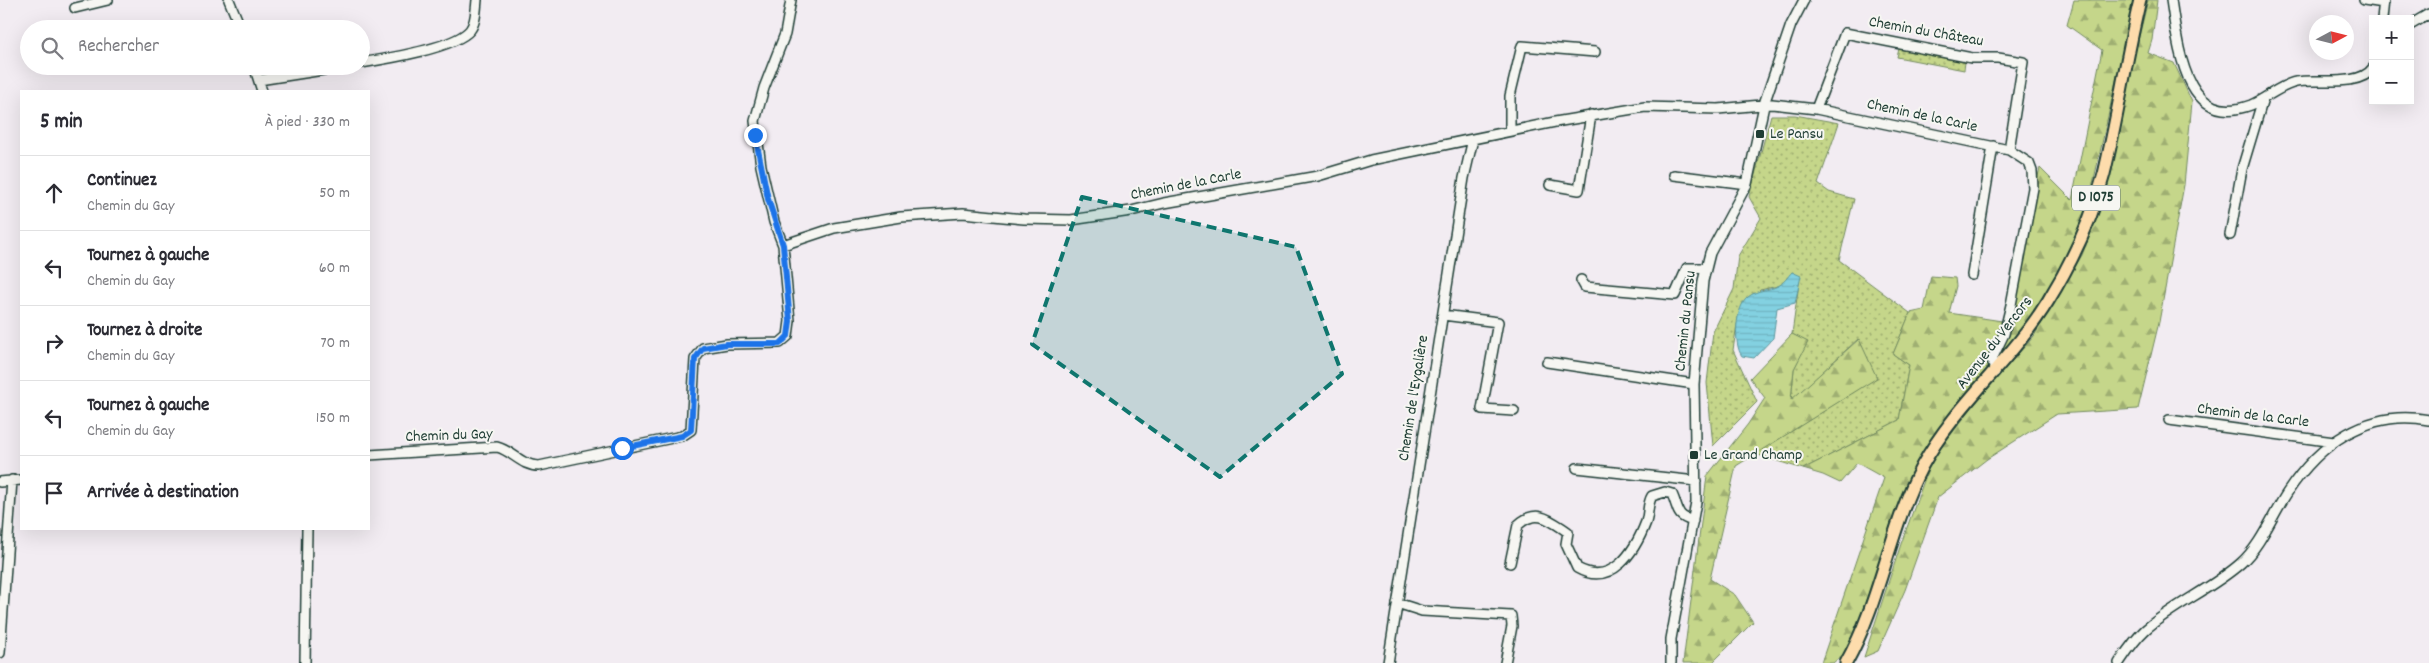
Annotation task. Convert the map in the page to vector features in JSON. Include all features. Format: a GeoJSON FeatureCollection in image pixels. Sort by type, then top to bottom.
{"type":"FeatureCollection","features":[{"type":"Feature","properties":{"kind":"main road","name":"Avenue du Vercors"},"geometry":{"type":"LineString","coordinates":[[1846,663],[1871,608],[1900,514],[1919,473],[1939,440],[2021,340],[2048,302],[2071,262],[2090,219],[2104,174],[2140,0]]}},
{"type":"Feature","properties":{"kind":"street"},"geometry":{"type":"LineString","coordinates":[[75,8],[108,0]]}},
{"type":"Feature","properties":{"kind":"street"},"geometry":{"type":"LineString","coordinates":[[229,0],[237,20]]}},
{"type":"Feature","properties":{"kind":"street"},"geometry":{"type":"LineString","coordinates":[[370,61],[426,50],[461,37],[471,29],[478,0]]}},
{"type":"Feature","properties":{"kind":"street","name":"Chemin du Gay"},"geometry":{"type":"LineString","coordinates":[[370,455],[497,447],[508,451],[526,464],[539,466],[687,434],[691,430],[694,371],[699,352],[713,344],[780,344],[788,336],[790,321],[783,245],[774,222],[760,166],[755,121],[764,88],[785,34],[791,0]]}},
{"type":"Feature","properties":{"kind":"street","name":"Chemin du Pansu"},"geometry":{"type":"LineString","coordinates":[[1671,663],[1672,639],[1693,521],[1696,481],[1694,384],[1706,268],[1714,246],[1748,184],[1765,105],[1791,26],[1804,0]]}},
{"type":"Feature","properties":{"kind":"street"},"geometry":{"type":"LineString","coordinates":[[2171,0],[2181,54],[2190,82],[2207,103],[2219,109],[2251,105],[2295,82],[2326,82],[2355,79],[2369,73]]}},
{"type":"Feature","properties":{"kind":"street"},"geometry":{"type":"LineString","coordinates":[[2364,0],[2384,1],[2382,15]]}},
{"type":"Feature","properties":{"kind":"street"},"geometry":{"type":"LineString","coordinates":[[2414,23],[2429,14]]}},
{"type":"Feature","properties":{"kind":"street","name":"Chemin du Château"},"geometry":{"type":"LineString","coordinates":[[1816,108],[1845,33],[1972,58],[1998,58],[2023,62],[2009,150]]}},
{"type":"Feature","properties":{"kind":"street"},"geometry":{"type":"LineString","coordinates":[[1510,131],[1510,96],[1522,46],[1595,52]]}},
{"type":"Feature","properties":{"kind":"street"},"geometry":{"type":"LineString","coordinates":[[257,75],[262,90]]}},
{"type":"Feature","properties":{"kind":"street"},"geometry":{"type":"LineString","coordinates":[[259,80],[291,75]]}},
{"type":"Feature","properties":{"kind":"street"},"geometry":{"type":"LineString","coordinates":[[2230,235],[2242,169],[2263,98]]}},
{"type":"Feature","properties":{"kind":"street","name":"Chemin de la Carle"},"geometry":{"type":"LineString","coordinates":[[783,245],[834,228],[901,217],[963,213],[1054,220],[1113,214],[1164,203],[1318,176],[1371,160],[1592,115],[1645,107],[1718,108],[1765,105],[1816,108],[2009,150],[2029,163],[2032,171],[2033,188],[2030,215],[2004,334],[1992,359],[1995,372]]}},
{"type":"Feature","properties":{"kind":"street"},"geometry":{"type":"LineString","coordinates":[[1550,184],[1580,190],[1592,115]]}},
{"type":"Feature","properties":{"kind":"street","name":"Chemin de l'Eygalière"},"geometry":{"type":"LineString","coordinates":[[1388,663],[1464,178],[1473,139]]}},
{"type":"Feature","properties":{"kind":"street"},"geometry":{"type":"LineString","coordinates":[[1972,275],[1993,146]]}},
{"type":"Feature","properties":{"kind":"street"},"geometry":{"type":"LineString","coordinates":[[1674,175],[1748,184]]}},
{"type":"Feature","properties":{"kind":"street"},"geometry":{"type":"LineString","coordinates":[[1581,280],[1585,286],[1675,295],[1687,268],[1706,268]]}},
{"type":"Feature","properties":{"kind":"street"},"geometry":{"type":"LineString","coordinates":[[1443,315],[1498,322],[1482,408],[1514,411]]}},
{"type":"Feature","properties":{"kind":"street"},"geometry":{"type":"LineString","coordinates":[[1547,362],[1694,384]]}},
{"type":"Feature","properties":{"kind":"street"},"geometry":{"type":"LineString","coordinates":[[2119,663],[2131,645],[2145,630],[2222,579],[2243,561],[2306,467],[2334,442],[2364,426],[2385,419],[2405,416],[2429,420]]}},
{"type":"Feature","properties":{"kind":"street","name":"Chemin de la Carle"},"geometry":{"type":"LineString","coordinates":[[2169,420],[2334,442]]}},
{"type":"Feature","properties":{"kind":"street"},"geometry":{"type":"LineString","coordinates":[[1577,468],[1696,481]]}},
{"type":"Feature","properties":{"kind":"street"},"geometry":{"type":"LineString","coordinates":[[0,482],[17,480],[0,653]]}},
{"type":"Feature","properties":{"kind":"street"},"geometry":{"type":"LineString","coordinates":[[1510,563],[1518,525],[1531,516],[1546,517],[1568,532],[1566,544],[1577,568],[1592,574],[1609,572],[1623,563],[1629,556],[1646,522],[1652,496],[1665,492],[1672,494],[1678,514],[1683,518],[1693,521]]}},
{"type":"Feature","properties":{"kind":"street"},"geometry":{"type":"LineString","coordinates":[[305,663],[307,530]]}},
{"type":"Feature","properties":{"kind":"street"},"geometry":{"type":"LineString","coordinates":[[1397,603],[1422,611],[1511,616],[1512,626],[1505,663]]}},
{"type":"Feature","properties":{"kind":"highlighted area"},"geometry":{"type":"Polygon","coordinates":[[[1082,197],[1296,247],[1342,374],[1220,477],[1032,344],[1082,197]]]}},
{"type":"Feature","properties":{"kind":"green space"},"geometry":{"type":"Polygon","coordinates":[[[2074,0],[2134,0],[2088,206],[2068,256],[2044,301],[2008,351],[1940,427],[1906,487],[1849,649],[1833,663],[1821,663],[1884,478],[1857,463],[1840,483],[1803,469],[1899,420],[1909,365],[1893,354],[1910,313],[1924,310],[1931,276],[1955,278],[1956,286],[1949,313],[2002,321],[2040,168],[2072,200],[2102,50],[2067,25],[2074,0]]]}},
{"type":"Feature","properties":{"kind":"green space"},"geometry":{"type":"Polygon","coordinates":[[[2148,0],[2157,0],[2152,40],[2148,53],[2174,63],[2192,102],[2184,185],[2159,322],[2138,409],[2057,414],[1987,459],[1938,497],[1905,590],[1878,651],[1864,657],[1901,544],[1932,459],[1981,396],[2034,336],[2082,255],[2105,196],[2127,85],[2148,0]]]}},
{"type":"Feature","properties":{"kind":"green space"},"geometry":{"type":"Polygon","coordinates":[[[1899,49],[1965,62],[1964,70],[1897,57],[1899,49]]]}},
{"type":"Feature","properties":{"kind":"green space"},"geometry":{"type":"Polygon","coordinates":[[[1771,115],[1795,115],[1839,123],[1818,184],[1829,192],[1854,199],[1839,260],[1910,313],[1893,354],[1909,365],[1899,420],[1803,469],[1755,454],[1876,378],[1858,339],[1791,401],[1794,369],[1807,342],[1792,334],[1800,276],[1778,286],[1760,290],[1737,324],[1733,350],[1757,402],[1713,446],[1707,383],[1713,332],[1734,289],[1738,256],[1761,218],[1749,197],[1771,115]]]}},
{"type":"Feature","properties":{"kind":"green space"},"geometry":{"type":"Polygon","coordinates":[[[1792,334],[1808,342],[1794,369],[1791,400],[1859,339],[1877,378],[1736,466],[1710,579],[1735,595],[1753,622],[1712,663],[1683,663],[1707,476],[1748,424],[1765,398],[1750,378],[1792,334]]]}},
{"type":"Feature","properties":{"kind":"water"},"geometry":{"type":"Polygon","coordinates":[[[1792,272],[1801,276],[1795,303],[1777,308],[1773,338],[1754,358],[1742,356],[1737,343],[1737,326],[1740,309],[1744,302],[1748,297],[1756,293],[1780,285],[1792,272]]]}},
{"type":"Feature","properties":{"kind":"place","name":"Le Pansu"},"geometry":{"type":"Point","coordinates":[1760,134]}},
{"type":"Feature","properties":{"kind":"place","name":"Le Grand Champ"},"geometry":{"type":"Point","coordinates":[1694,455]}},
{"type":"Feature","properties":{"kind":"route"},"geometry":{"type":"LineString","coordinates":[[622,448],[682,436],[691,430],[695,359],[696,355],[703,348],[713,344],[780,344],[788,336],[790,321],[783,245],[768,199],[755,135]]}}]}
